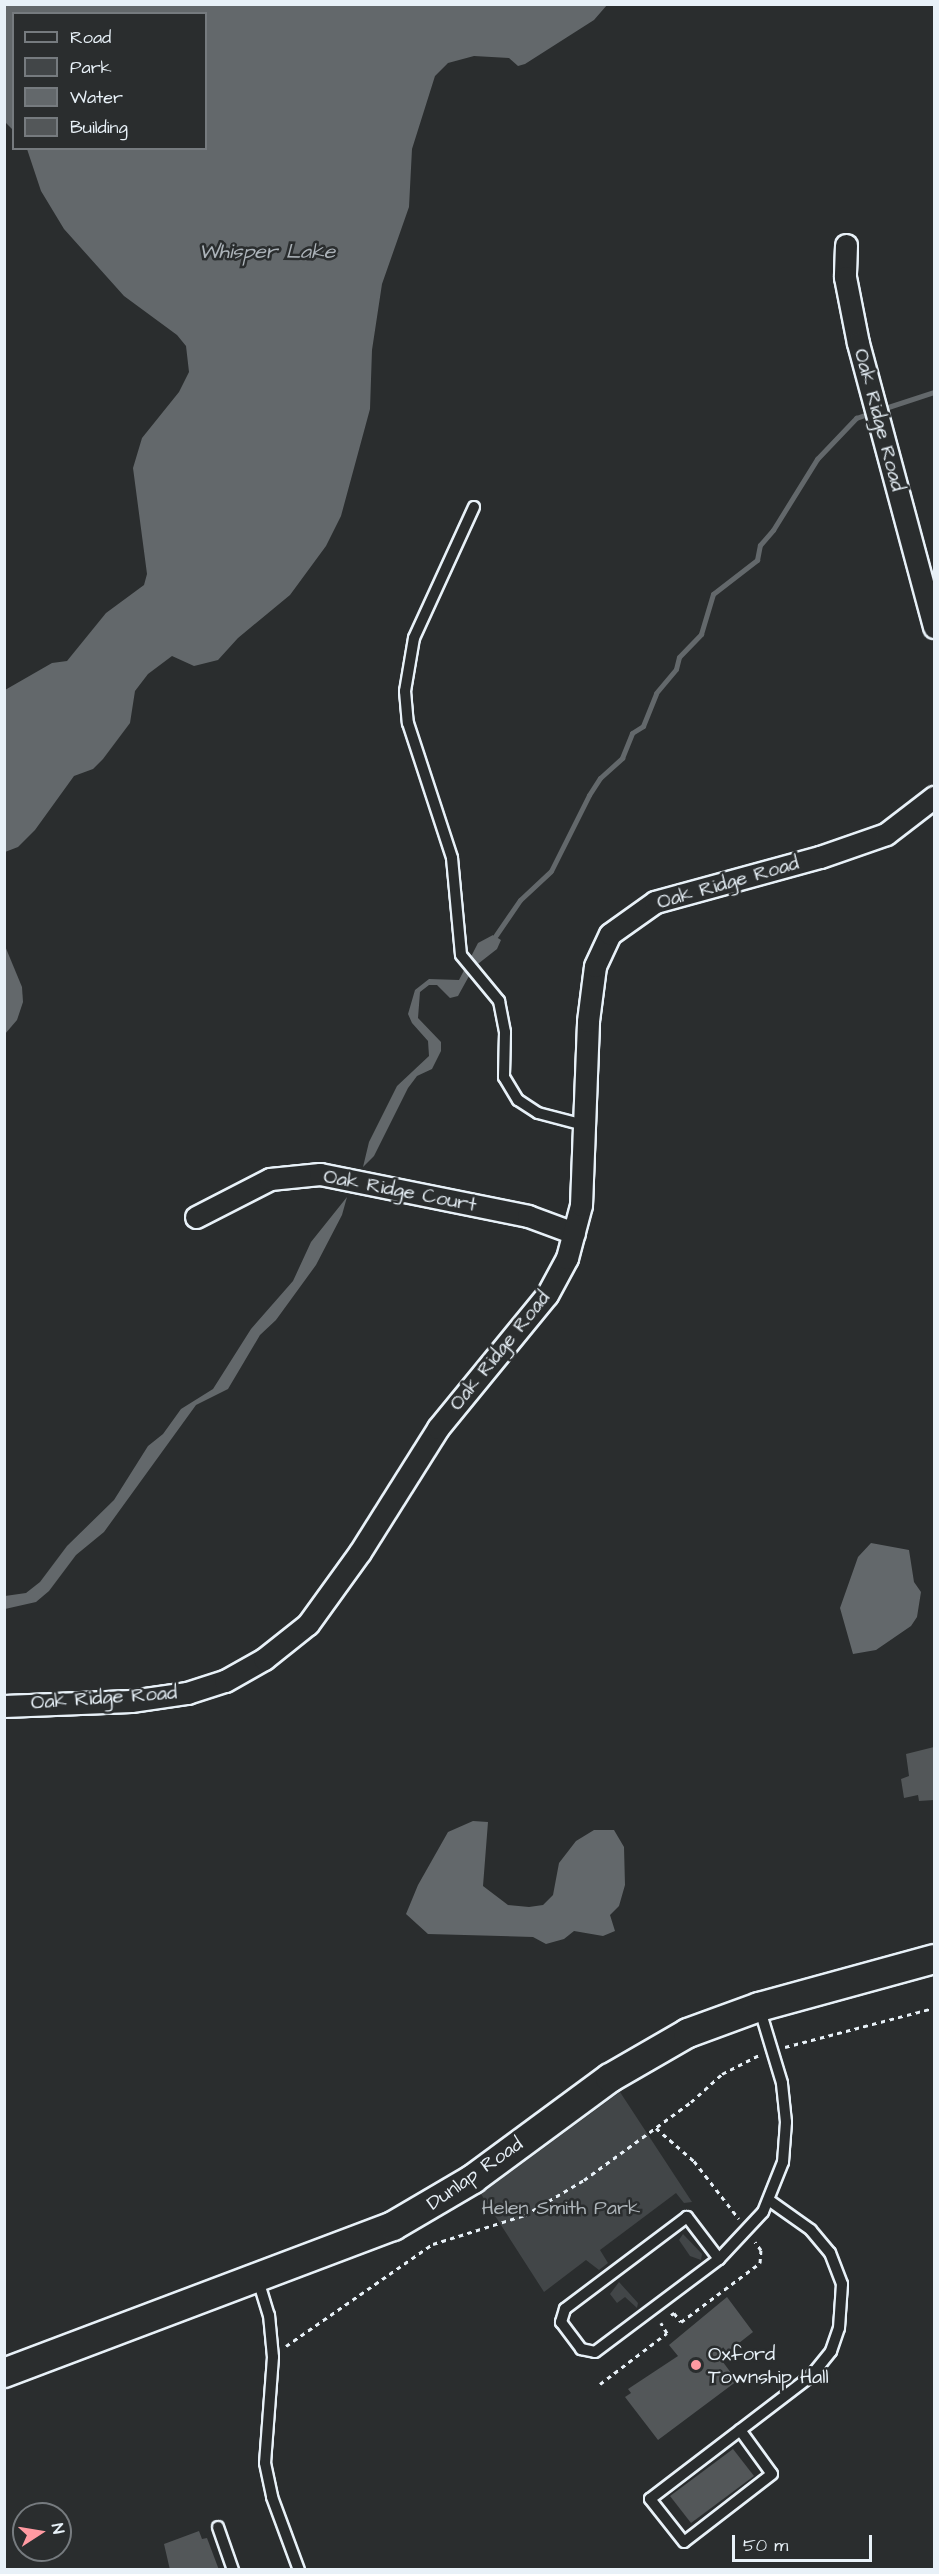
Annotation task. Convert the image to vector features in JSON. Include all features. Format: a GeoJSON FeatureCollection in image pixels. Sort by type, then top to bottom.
{"type":"FeatureCollection","features":[{"type":"Feature","properties":{"kind":"street","name":"Oak Ridge Road"},"geometry":{"type":"LineString","coordinates":[[846,245],[845,277],[858,343],[934,627]]}},
{"type":"Feature","properties":{"kind":"street","name":"Oak Ridge Road"},"geometry":{"type":"LineString","coordinates":[[4,1706],[131,1701],[187,1693],[225,1681],[264,1659],[308,1624],[360,1552],[438,1428],[547,1295],[567,1258],[581,1205],[588,1021],[595,966],[610,934],[655,902],[820,858],[886,834],[934,797]]}},
{"type":"Feature","properties":{"kind":"street","name":"Oak Ridge Court"},"geometry":{"type":"LineString","coordinates":[[196,1217],[270,1179],[320,1174],[528,1216],[574,1233]]}},
{"type":"Feature","properties":{"kind":"street","name":"Dunlap Road"},"geometry":{"type":"LineString","coordinates":[[4,2373],[355,2243],[422,2210],[642,2057],[688,2033],[759,2007],[934,1959]]}},
{"type":"Feature","properties":{"kind":"lane"},"geometry":{"type":"LineString","coordinates":[[474,507],[414,638],[405,691],[408,723],[452,858],[458,937],[466,963],[480,982],[499,1001],[505,1032],[504,1077],[518,1100],[538,1113],[584,1125]]}},
{"type":"Feature","properties":{"kind":"lane"},"geometry":{"type":"LineString","coordinates":[[719,2259],[687,2217],[565,2310],[561,2322],[581,2349],[596,2352],[719,2259],[748,2232],[770,2201],[783,2162],[786,2108],[759,2007]]}},
{"type":"Feature","properties":{"kind":"lane"},"geometry":{"type":"LineString","coordinates":[[740,2430],[772,2474],[684,2542],[651,2499],[816,2370],[834,2343],[841,2319],[842,2284],[830,2253],[811,2230],[770,2201]]}},
{"type":"Feature","properties":{"kind":"lane"},"geometry":{"type":"LineString","coordinates":[[258,2280],[268,2315],[273,2357],[265,2463],[272,2496],[299,2570]]}},
{"type":"Feature","properties":{"kind":"lane"},"geometry":{"type":"LineString","coordinates":[[218,2527],[233,2570]]}},
{"type":"Feature","properties":{"kind":"path"},"geometry":{"type":"LineString","coordinates":[[788,2046],[934,2008]]}},
{"type":"Feature","properties":{"kind":"path"},"geometry":{"type":"LineString","coordinates":[[273,2357],[355,2295],[441,2241],[511,2219],[584,2180],[656,2128],[722,2074],[754,2056]]}},
{"type":"Feature","properties":{"kind":"path"},"geometry":{"type":"LineString","coordinates":[[656,2128],[694,2162],[742,2224]]}},
{"type":"Feature","properties":{"kind":"path"},"geometry":{"type":"LineString","coordinates":[[600,2384],[667,2333],[660,2324],[674,2313],[681,2322],[760,2263],[761,2250],[754,2240]]}},
{"type":"Feature","properties":{"kind":"green space","name":"Helen Smith Park"},"geometry":{"type":"Polygon","coordinates":[[[620,2092],[692,2202],[684,2203],[676,2193],[600,2250],[608,2263],[599,2270],[586,2260],[544,2292],[481,2194],[620,2092]]]}},
{"type":"Feature","properties":{"kind":"green space"},"geometry":{"type":"Polygon","coordinates":[[[683,2234],[702,2254],[701,2260],[690,2256],[679,2240],[683,2234]]]}},
{"type":"Feature","properties":{"kind":"green space"},"geometry":{"type":"Polygon","coordinates":[[[619,2282],[638,2303],[637,2308],[625,2297],[617,2303],[610,2294],[619,2282]]]}},
{"type":"Feature","properties":{"kind":"water","name":"Whisper Lake"},"geometry":{"type":"Polygon","coordinates":[[[5,4],[607,5],[594,20],[525,64],[518,66],[509,58],[474,56],[448,63],[435,76],[412,149],[409,207],[382,284],[372,350],[370,409],[341,516],[326,546],[290,595],[238,638],[218,660],[194,666],[172,656],[148,674],[135,691],[130,723],[103,759],[93,769],[74,776],[35,830],[18,847],[5,852],[5,690],[52,663],[67,661],[106,613],[144,585],[147,574],[133,468],[142,438],[179,392],[189,372],[186,346],[177,335],[124,296],[64,229],[41,191],[27,150],[207,150],[207,12],[12,12],[12,129],[5,122],[5,4]]]}},
{"type":"Feature","properties":{"kind":"water"},"geometry":{"type":"Polygon","coordinates":[[[493,935],[501,940],[497,949],[474,967],[458,996],[450,998],[437,985],[429,985],[420,992],[418,1018],[441,1042],[441,1051],[432,1069],[417,1076],[408,1088],[374,1156],[363,1167],[369,1142],[397,1086],[429,1056],[428,1041],[412,1023],[408,1014],[415,990],[429,979],[459,980],[478,943],[493,935]]]}},
{"type":"Feature","properties":{"kind":"water"},"geometry":{"type":"Polygon","coordinates":[[[5,946],[22,987],[23,1002],[17,1020],[5,1034],[5,946]]]}},
{"type":"Feature","properties":{"kind":"water"},"geometry":{"type":"Polygon","coordinates":[[[347,1197],[342,1215],[316,1265],[276,1320],[260,1335],[228,1389],[196,1405],[104,1532],[76,1555],[49,1591],[36,1602],[5,1609],[5,1596],[26,1593],[40,1582],[67,1546],[114,1500],[148,1446],[163,1434],[181,1409],[213,1389],[251,1329],[293,1281],[311,1242],[347,1197]]]}},
{"type":"Feature","properties":{"kind":"water"},"geometry":{"type":"Polygon","coordinates":[[[871,1543],[909,1550],[914,1582],[921,1592],[917,1617],[911,1626],[876,1650],[853,1654],[840,1608],[858,1557],[871,1543]]]}},
{"type":"Feature","properties":{"kind":"water"},"geometry":{"type":"Polygon","coordinates":[[[473,1821],[488,1822],[483,1886],[508,1905],[529,1907],[543,1905],[553,1895],[559,1863],[576,1841],[594,1830],[614,1830],[624,1847],[625,1885],[619,1906],[610,1915],[615,1931],[603,1936],[574,1931],[564,1939],[546,1944],[533,1937],[428,1934],[406,1914],[418,1885],[448,1832],[473,1821]]]}},
{"type":"Feature","properties":{"kind":"building"},"geometry":{"type":"Polygon","coordinates":[[[934,1747],[934,1800],[919,1801],[918,1795],[904,1798],[901,1779],[909,1776],[906,1754],[934,1747]]]}},
{"type":"Feature","properties":{"kind":"building","name":"Oxford Township Hall"},"geometry":{"type":"Polygon","coordinates":[[[727,2297],[753,2332],[720,2358],[737,2381],[658,2440],[625,2397],[631,2393],[628,2389],[678,2356],[669,2345],[727,2297]]]}},
{"type":"Feature","properties":{"kind":"building"},"geometry":{"type":"Polygon","coordinates":[[[733,2449],[754,2476],[691,2523],[670,2496],[733,2449]]]}},
{"type":"Feature","properties":{"kind":"building"},"geometry":{"type":"Polygon","coordinates":[[[199,2531],[202,2539],[207,2538],[219,2570],[170,2570],[164,2544],[199,2531]]]}},
{"type":"Feature","properties":{"kind":"waterway"},"geometry":{"type":"LineString","coordinates":[[882,409],[934,392]]}},
{"type":"Feature","properties":{"kind":"waterway"},"geometry":{"type":"LineString","coordinates":[[496,935],[520,900],[551,871],[589,795],[600,778],[622,758],[632,733],[643,726],[656,693],[676,669],[679,657],[701,634],[713,594],[757,560],[760,545],[773,530],[817,459],[856,418],[873,412]]}},
{"type":"Feature","properties":{"kind":"place","name":"Oxford Township Hall"},"geometry":{"type":"Point","coordinates":[696,2365]}}]}
